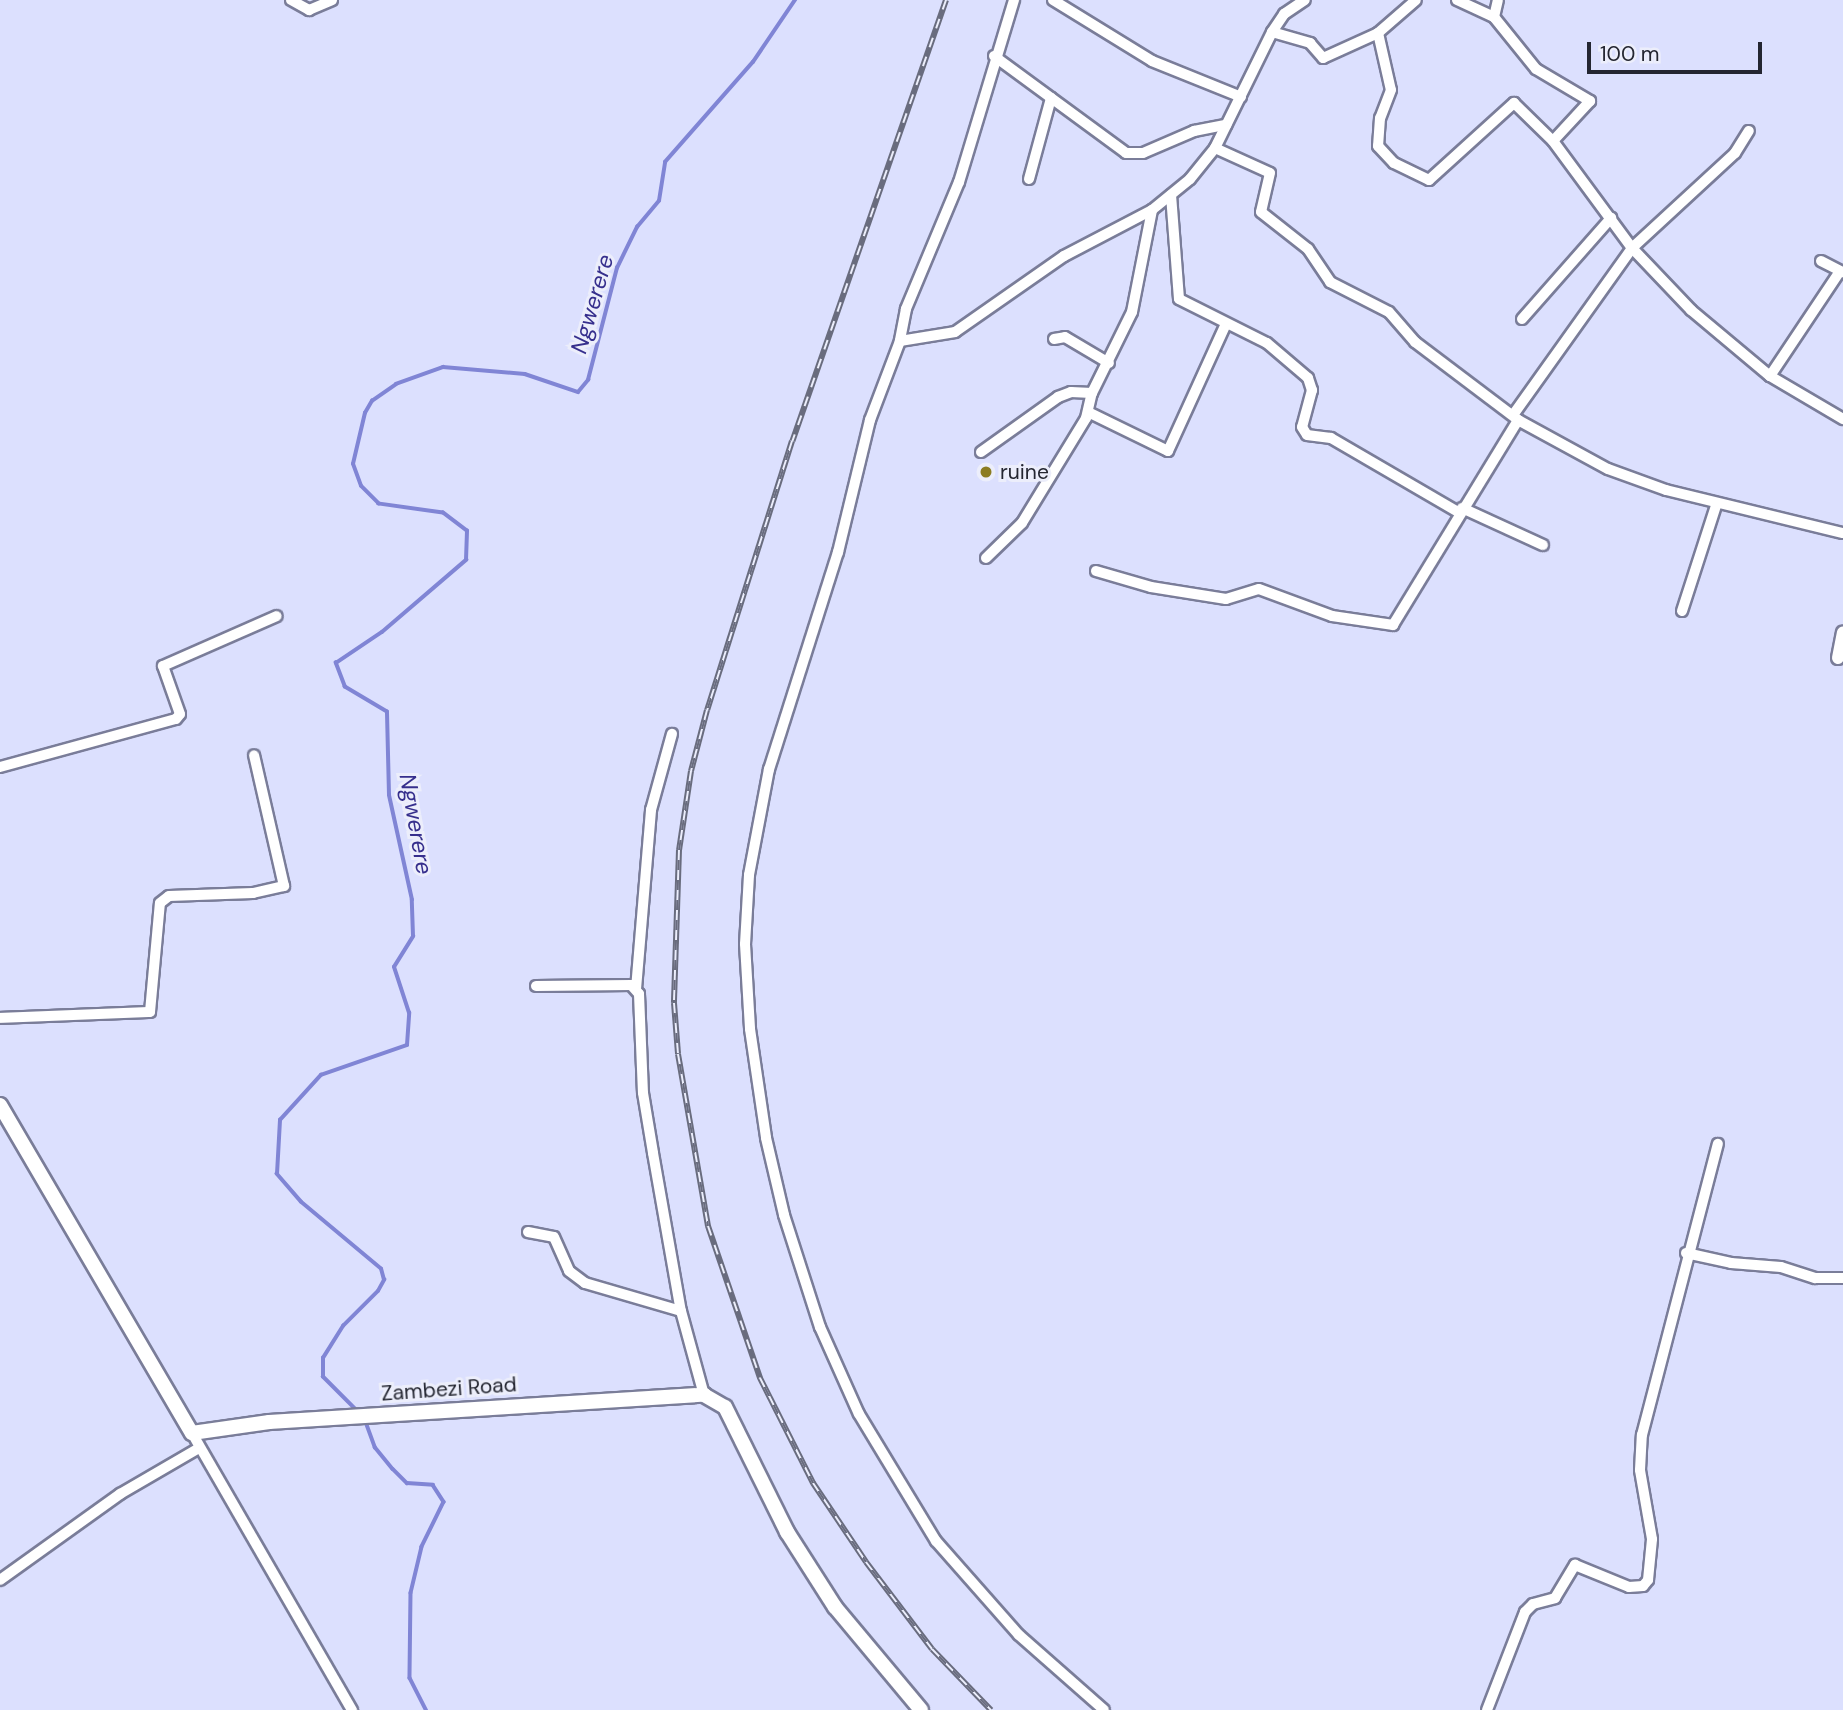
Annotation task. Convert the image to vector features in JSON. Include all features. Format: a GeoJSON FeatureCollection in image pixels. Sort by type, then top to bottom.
{"type":"FeatureCollection","features":[{"type":"Feature","properties":{"kind":"main road"},"geometry":{"type":"LineString","coordinates":[[0,1105],[192,1433]]}},
{"type":"Feature","properties":{"kind":"main road"},"geometry":{"type":"LineString","coordinates":[[704,1395],[725,1407],[787,1532],[828,1598],[921,1710]]}},
{"type":"Feature","properties":{"kind":"main road","name":"Zambezi Road"},"geometry":{"type":"LineString","coordinates":[[192,1433],[349,1417],[704,1395]]}},
{"type":"Feature","properties":{"kind":"street"},"geometry":{"type":"LineString","coordinates":[[291,0],[309,10],[332,0]]}},
{"type":"Feature","properties":{"kind":"street"},"geometry":{"type":"LineString","coordinates":[[1014,0],[994,56],[959,182],[906,309],[900,341],[870,420],[838,552],[759,809],[749,875],[746,944],[754,1064],[784,1215],[820,1327],[859,1414],[905,1497],[960,1569],[1019,1635],[1104,1710]]}},
{"type":"Feature","properties":{"kind":"street"},"geometry":{"type":"LineString","coordinates":[[1053,0],[1152,61],[1241,97]]}},
{"type":"Feature","properties":{"kind":"street"},"geometry":{"type":"LineString","coordinates":[[900,341],[955,332],[1064,256],[1152,210],[1171,195],[1203,166],[1215,148],[1272,32],[1284,14],[1305,0]]}},
{"type":"Feature","properties":{"kind":"street"},"geometry":{"type":"LineString","coordinates":[[1272,32],[1310,43],[1324,58],[1378,33],[1416,0]]}},
{"type":"Feature","properties":{"kind":"street"},"geometry":{"type":"LineString","coordinates":[[1457,0],[1494,17],[1536,69],[1590,101],[1553,141]]}},
{"type":"Feature","properties":{"kind":"street"},"geometry":{"type":"LineString","coordinates":[[1494,17],[1498,0]]}},
{"type":"Feature","properties":{"kind":"street"},"geometry":{"type":"LineString","coordinates":[[1378,33],[1391,90],[1380,118],[1378,146],[1394,163],[1429,180],[1514,103],[1553,141],[1632,248],[1691,310],[1770,376],[1843,419]]}},
{"type":"Feature","properties":{"kind":"street"},"geometry":{"type":"LineString","coordinates":[[994,56],[1132,155],[1194,131],[1226,125]]}},
{"type":"Feature","properties":{"kind":"street"},"geometry":{"type":"LineString","coordinates":[[1030,179],[1051,98]]}},
{"type":"Feature","properties":{"kind":"street"},"geometry":{"type":"LineString","coordinates":[[1096,571],[1151,587],[1226,599],[1259,589],[1332,616],[1393,625],[1515,417],[1632,248],[1735,153],[1749,131]]}},
{"type":"Feature","properties":{"kind":"street"},"geometry":{"type":"LineString","coordinates":[[1215,148],[1270,173],[1261,212],[1308,249],[1330,282],[1390,312],[1415,342],[1515,417],[1608,469],[1716,506],[1843,533]]}},
{"type":"Feature","properties":{"kind":"street"},"geometry":{"type":"LineString","coordinates":[[1171,195],[1179,256],[1176,294],[1225,326],[1267,343],[1313,383],[1301,427],[1307,435],[1331,438],[1460,510],[1543,545]]}},
{"type":"Feature","properties":{"kind":"street"},"geometry":{"type":"LineString","coordinates":[[986,558],[1022,523],[1088,412],[1092,393],[1109,363],[1137,295],[1152,210]]}},
{"type":"Feature","properties":{"kind":"street"},"geometry":{"type":"LineString","coordinates":[[1521,319],[1611,218]]}},
{"type":"Feature","properties":{"kind":"street"},"geometry":{"type":"LineString","coordinates":[[1770,376],[1842,271],[1821,261]]}},
{"type":"Feature","properties":{"kind":"street"},"geometry":{"type":"LineString","coordinates":[[1088,412],[1168,451],[1225,326]]}},
{"type":"Feature","properties":{"kind":"street"},"geometry":{"type":"LineString","coordinates":[[1054,340],[1065,337],[1109,363]]}},
{"type":"Feature","properties":{"kind":"street"},"geometry":{"type":"LineString","coordinates":[[981,452],[1058,397],[1071,391],[1092,393]]}},
{"type":"Feature","properties":{"kind":"street"},"geometry":{"type":"LineString","coordinates":[[1682,611],[1716,506]]}},
{"type":"Feature","properties":{"kind":"street"},"geometry":{"type":"LineString","coordinates":[[0,768],[176,719],[180,714],[163,666],[277,616]]}},
{"type":"Feature","properties":{"kind":"street"},"geometry":{"type":"LineString","coordinates":[[1840,659],[1843,632]]}},
{"type":"Feature","properties":{"kind":"street"},"geometry":{"type":"LineString","coordinates":[[672,734],[651,810],[636,989],[643,1093],[681,1311],[704,1395]]}},
{"type":"Feature","properties":{"kind":"street"},"geometry":{"type":"LineString","coordinates":[[0,1018],[149,1012],[160,903],[169,897],[253,893],[284,886],[254,755]]}},
{"type":"Feature","properties":{"kind":"street"},"geometry":{"type":"LineString","coordinates":[[536,986],[569,982],[636,989]]}},
{"type":"Feature","properties":{"kind":"street"},"geometry":{"type":"LineString","coordinates":[[1488,1710],[1525,1612],[1533,1604],[1555,1598],[1575,1565],[1629,1587],[1643,1586],[1648,1580],[1651,1539],[1640,1470],[1642,1435],[1686,1253],[1718,1144]]}},
{"type":"Feature","properties":{"kind":"street"},"geometry":{"type":"LineString","coordinates":[[528,1232],[554,1237],[569,1271],[585,1283],[681,1311]]}},
{"type":"Feature","properties":{"kind":"street"},"geometry":{"type":"LineString","coordinates":[[1686,1253],[1731,1264],[1781,1266],[1815,1278],[1843,1278]]}},
{"type":"Feature","properties":{"kind":"street"},"geometry":{"type":"LineString","coordinates":[[192,1433],[352,1710]]}},
{"type":"Feature","properties":{"kind":"street"},"geometry":{"type":"LineString","coordinates":[[0,1580],[120,1494],[199,1448]]}},
{"type":"Feature","properties":{"kind":"waterway","name":"Ngwerere"},"geometry":{"type":"LineString","coordinates":[[357,1411],[323,1377],[323,1358],[343,1326],[378,1291],[384,1280],[381,1269],[301,1202],[277,1174],[280,1120],[321,1075],[407,1045],[409,1013],[394,967],[413,936],[412,900],[389,795],[387,712],[345,687],[336,663],[382,632],[466,560],[467,531],[443,513],[379,504],[361,486],[353,464],[365,413],[372,401],[396,384],[443,367],[525,374],[578,392],[588,380],[617,268],[637,227],[659,201],[665,162],[753,62],[795,0]]}},
{"type":"Feature","properties":{"kind":"waterway","name":"Ngwerere"},"geometry":{"type":"LineString","coordinates":[[366,1422],[375,1447],[393,1469],[407,1483],[433,1485],[444,1502],[422,1547],[411,1593],[410,1678],[426,1710]]}},
{"type":"Feature","properties":{"kind":"railway"},"geometry":{"type":"LineString","coordinates":[[946,0],[792,441],[707,710],[691,771],[679,850],[674,1003],[678,1054],[708,1226],[760,1378],[813,1483],[866,1562],[932,1649],[991,1710]]}},
{"type":"Feature","properties":{"kind":"place","name":"ruine"},"geometry":{"type":"Point","coordinates":[986,472]}}]}
